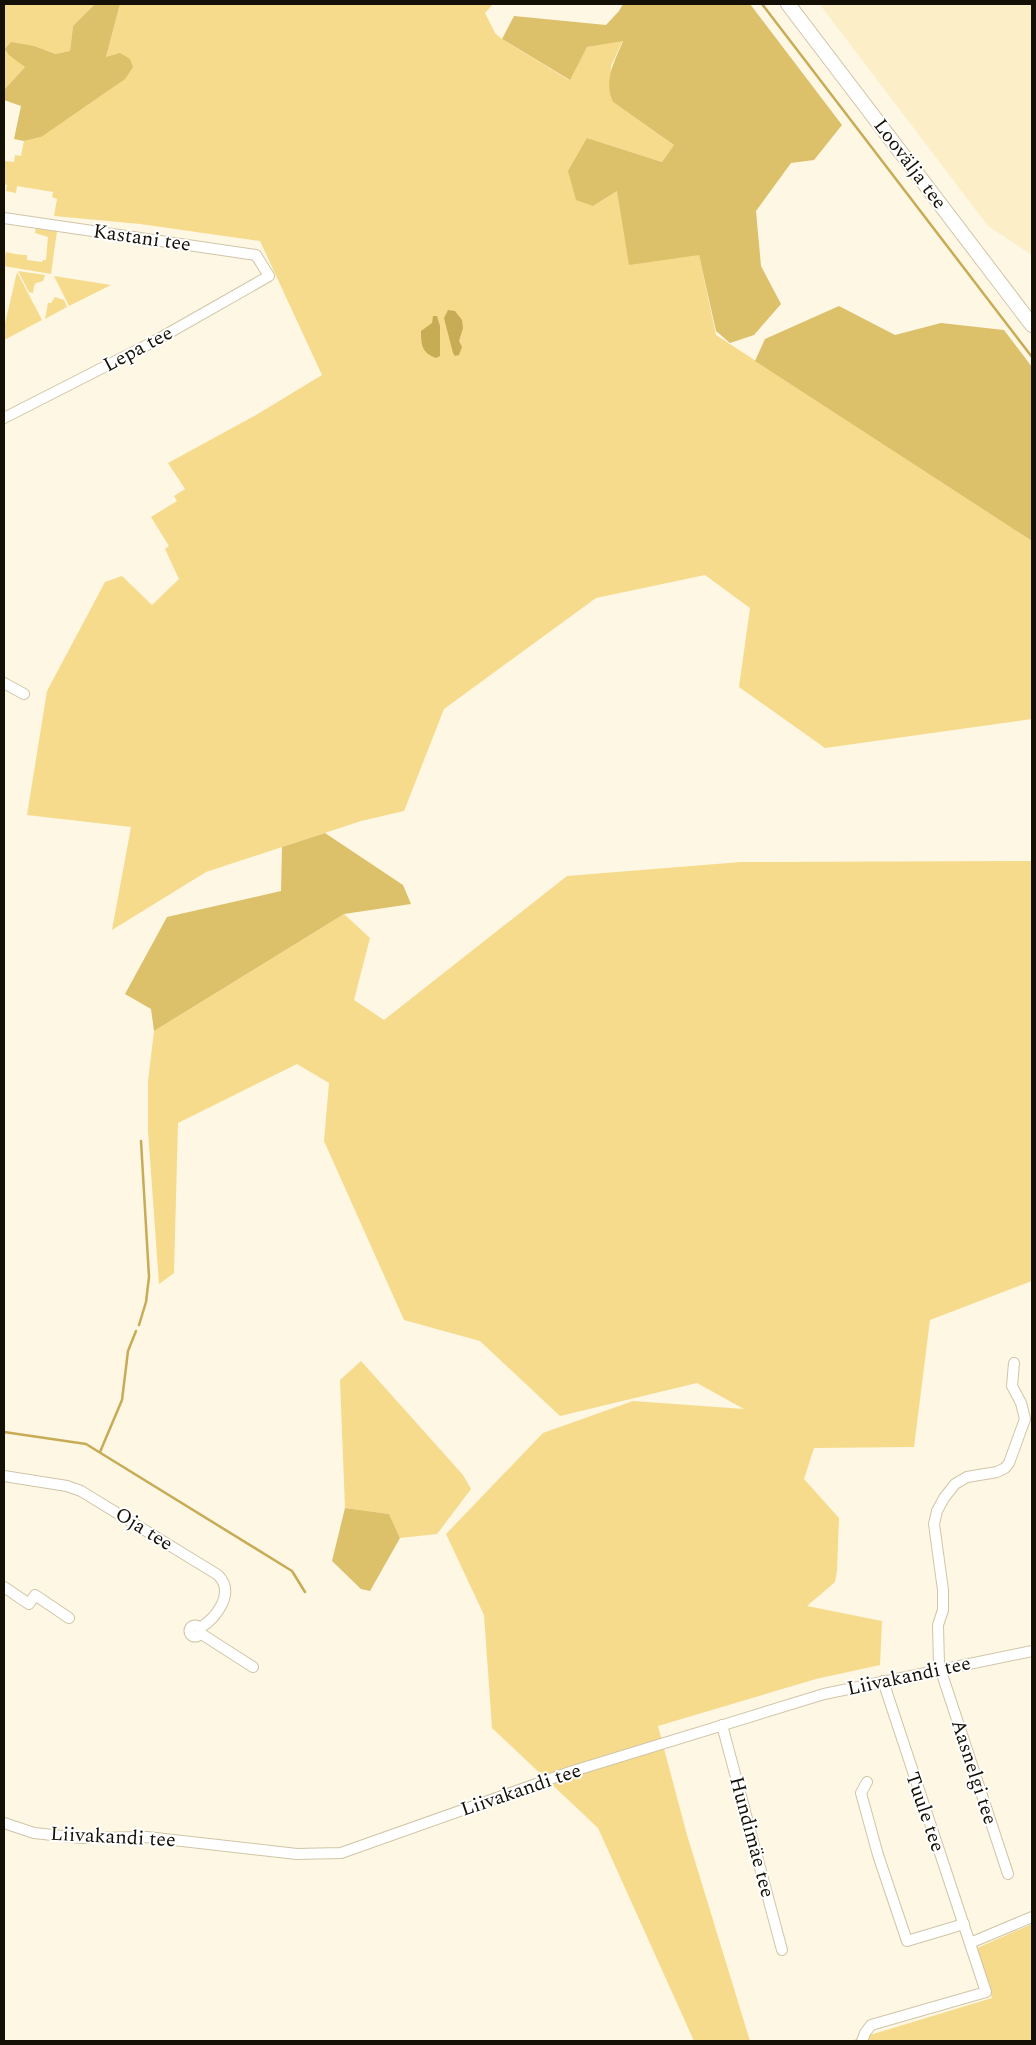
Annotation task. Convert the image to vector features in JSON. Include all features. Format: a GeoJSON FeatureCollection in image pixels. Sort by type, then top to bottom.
{"type":"FeatureCollection","features":[{"type":"Feature","properties":{"kind":"street","name":"Loovälja tee"},"geometry":{"type":"LineString","coordinates":[[788,4],[1032,325]]}},
{"type":"Feature","properties":{"kind":"street","name":"Kastani tee"},"geometry":{"type":"LineString","coordinates":[[4,218],[256,256],[269,276]]}},
{"type":"Feature","properties":{"kind":"street","name":"Lepa tee"},"geometry":{"type":"LineString","coordinates":[[4,418],[153,342],[269,276]]}},
{"type":"Feature","properties":{"kind":"street"},"geometry":{"type":"LineString","coordinates":[[4,683],[24,694]]}},
{"type":"Feature","properties":{"kind":"street","name":"Aasnelgi tee"},"geometry":{"type":"LineString","coordinates":[[1008,1874],[940,1669],[938,1625],[944,1610],[944,1590],[934,1524],[944,1498],[955,1484],[967,1477],[997,1472],[1005,1468],[1009,1462],[1025,1418],[1021,1403],[1012,1386],[1014,1363]]}},
{"type":"Feature","properties":{"kind":"street","name":"Oja tee"},"geometry":{"type":"LineString","coordinates":[[4,1476],[67,1486],[81,1491],[218,1576],[225,1585],[226,1595],[210,1622],[200,1630],[253,1667]]}},
{"type":"Feature","properties":{"kind":"street"},"geometry":{"type":"LineString","coordinates":[[4,1587],[29,1604],[35,1595],[69,1618]]}},
{"type":"Feature","properties":{"kind":"street","name":"Liivakandi tee"},"geometry":{"type":"LineString","coordinates":[[4,1823],[34,1833],[81,1838],[148,1837],[297,1854],[341,1853],[570,1772],[824,1694],[883,1680],[1032,1651]]}},
{"type":"Feature","properties":{"kind":"street","name":"Tuule tee"},"geometry":{"type":"LineString","coordinates":[[862,2041],[871,2025],[986,1992],[883,1680]]}},
{"type":"Feature","properties":{"kind":"street","name":"Hundimäe tee"},"geometry":{"type":"LineString","coordinates":[[722,1725],[782,1950]]}},
{"type":"Feature","properties":{"kind":"street"},"geometry":{"type":"LineString","coordinates":[[867,1782],[861,1793],[878,1855],[908,1941],[964,1924]]}},
{"type":"Feature","properties":{"kind":"street"},"geometry":{"type":"LineString","coordinates":[[970,1943],[1032,1918]]}},
{"type":"Feature","properties":{"kind":"shaded area"},"geometry":{"type":"Polygon","coordinates":[[[4,4],[95,4],[73,26],[70,51],[55,54],[25,67],[4,90],[4,4]]]}},
{"type":"Feature","properties":{"kind":"shaded area"},"geometry":{"type":"Polygon","coordinates":[[[95,4],[120,4],[106,57],[120,53],[130,59],[133,67],[125,79],[41,137],[24,141],[14,139],[21,106],[4,100],[4,90],[25,67],[9,55],[5,49],[11,42],[34,46],[55,54],[70,51],[73,26],[95,4]]]}},
{"type":"Feature","properties":{"kind":"shaded area"},"geometry":{"type":"Polygon","coordinates":[[[120,4],[493,4],[485,13],[495,33],[569,80],[587,47],[623,40],[611,66],[613,102],[674,145],[662,162],[587,138],[593,206],[617,191],[699,255],[716,335],[1032,541],[1032,719],[825,748],[739,687],[750,608],[705,575],[596,598],[444,709],[404,811],[361,821],[206,872],[112,930],[131,827],[27,815],[47,691],[105,582],[122,576],[152,605],[179,579],[165,549],[169,546],[151,517],[177,501],[174,496],[185,489],[168,463],[256,415],[322,375],[260,241],[140,224],[54,216],[57,199],[52,197],[53,192],[17,186],[16,193],[6,191],[7,185],[4,184],[4,161],[14,162],[15,155],[21,156],[24,141],[41,137],[106,57],[120,4]]]}},
{"type":"Feature","properties":{"kind":"shaded area"},"geometry":{"type":"Polygon","coordinates":[[[623,4],[750,4],[842,125],[814,160],[791,163],[756,211],[761,266],[781,304],[754,335],[730,343],[716,331],[699,255],[629,265],[617,191],[593,206],[576,200],[568,171],[587,138],[662,162],[674,145],[613,102],[609,86],[611,71],[623,41],[587,47],[570,80],[502,39],[514,16],[606,25],[623,4]]]}},
{"type":"Feature","properties":{"kind":"shaded area"},"geometry":{"type":"Polygon","coordinates":[[[824,4],[1032,4],[1032,255],[988,226],[821,6],[824,4]]]}},
{"type":"Feature","properties":{"kind":"shaded area"},"geometry":{"type":"Polygon","coordinates":[[[36,228],[57,231],[51,274],[4,266],[6,252],[27,255],[27,260],[42,262],[46,260],[48,237],[35,233],[36,228]]]}},
{"type":"Feature","properties":{"kind":"shaded area"},"geometry":{"type":"Polygon","coordinates":[[[18,271],[45,275],[43,281],[36,283],[34,286],[33,293],[29,292],[18,271]]]}},
{"type":"Feature","properties":{"kind":"shaded area"},"geometry":{"type":"Polygon","coordinates":[[[17,272],[42,320],[4,340],[4,328],[17,272]]]}},
{"type":"Feature","properties":{"kind":"shaded area"},"geometry":{"type":"Polygon","coordinates":[[[54,276],[111,285],[69,306],[54,276]]]}},
{"type":"Feature","properties":{"kind":"shaded area"},"geometry":{"type":"Polygon","coordinates":[[[55,297],[64,300],[67,307],[45,319],[48,303],[51,303],[55,297]]]}},
{"type":"Feature","properties":{"kind":"shaded area"},"geometry":{"type":"Polygon","coordinates":[[[839,306],[895,335],[941,323],[1004,330],[1032,367],[1032,541],[755,361],[765,339],[839,306]]]}},
{"type":"Feature","properties":{"kind":"shaded area"},"geometry":{"type":"Polygon","coordinates":[[[448,310],[455,311],[462,320],[463,328],[459,341],[462,347],[459,355],[455,356],[444,318],[448,310]]]}},
{"type":"Feature","properties":{"kind":"shaded area"},"geometry":{"type":"Polygon","coordinates":[[[433,316],[437,316],[440,326],[440,356],[436,358],[425,351],[421,340],[421,331],[432,323],[433,316]]]}},
{"type":"Feature","properties":{"kind":"shaded area"},"geometry":{"type":"Polygon","coordinates":[[[325,833],[403,885],[411,904],[344,914],[154,1031],[151,1009],[125,994],[167,917],[281,891],[282,847],[325,833]]]}},
{"type":"Feature","properties":{"kind":"shaded area"},"geometry":{"type":"Polygon","coordinates":[[[1032,861],[1032,1281],[930,1320],[914,1447],[814,1448],[804,1479],[839,1518],[835,1582],[807,1606],[882,1621],[880,1665],[816,1679],[658,1726],[687,1835],[750,2041],[694,2041],[598,1828],[492,1728],[484,1615],[446,1534],[543,1433],[633,1401],[744,1409],[697,1383],[560,1416],[480,1341],[404,1320],[324,1141],[329,1083],[297,1064],[178,1123],[174,1273],[159,1284],[148,1131],[148,1081],[154,1031],[344,914],[370,938],[354,1000],[384,1020],[567,876],[741,862],[1032,861]]]}},
{"type":"Feature","properties":{"kind":"shaded area"},"geometry":{"type":"Polygon","coordinates":[[[361,1361],[463,1475],[471,1489],[437,1534],[400,1538],[389,1514],[345,1508],[340,1380],[361,1361]]]}},
{"type":"Feature","properties":{"kind":"shaded area"},"geometry":{"type":"Polygon","coordinates":[[[345,1508],[389,1514],[400,1538],[370,1591],[361,1589],[332,1561],[345,1508]]]}},
{"type":"Feature","properties":{"kind":"shaded area"},"geometry":{"type":"Polygon","coordinates":[[[1032,1924],[1032,2041],[850,2041],[992,1998],[977,1948],[1032,1924]]]}},
{"type":"Feature","properties":{"kind":"waterway"},"geometry":{"type":"LineString","coordinates":[[762,4],[1032,357]]}},
{"type":"Feature","properties":{"kind":"waterway"},"geometry":{"type":"LineString","coordinates":[[139,1325],[146,1302],[149,1277],[141,1141]]}},
{"type":"Feature","properties":{"kind":"waterway"},"geometry":{"type":"LineString","coordinates":[[100,1452],[122,1400],[128,1351],[136,1331]]}},
{"type":"Feature","properties":{"kind":"waterway"},"geometry":{"type":"LineString","coordinates":[[4,1432],[86,1444],[292,1571],[305,1592]]}}]}
